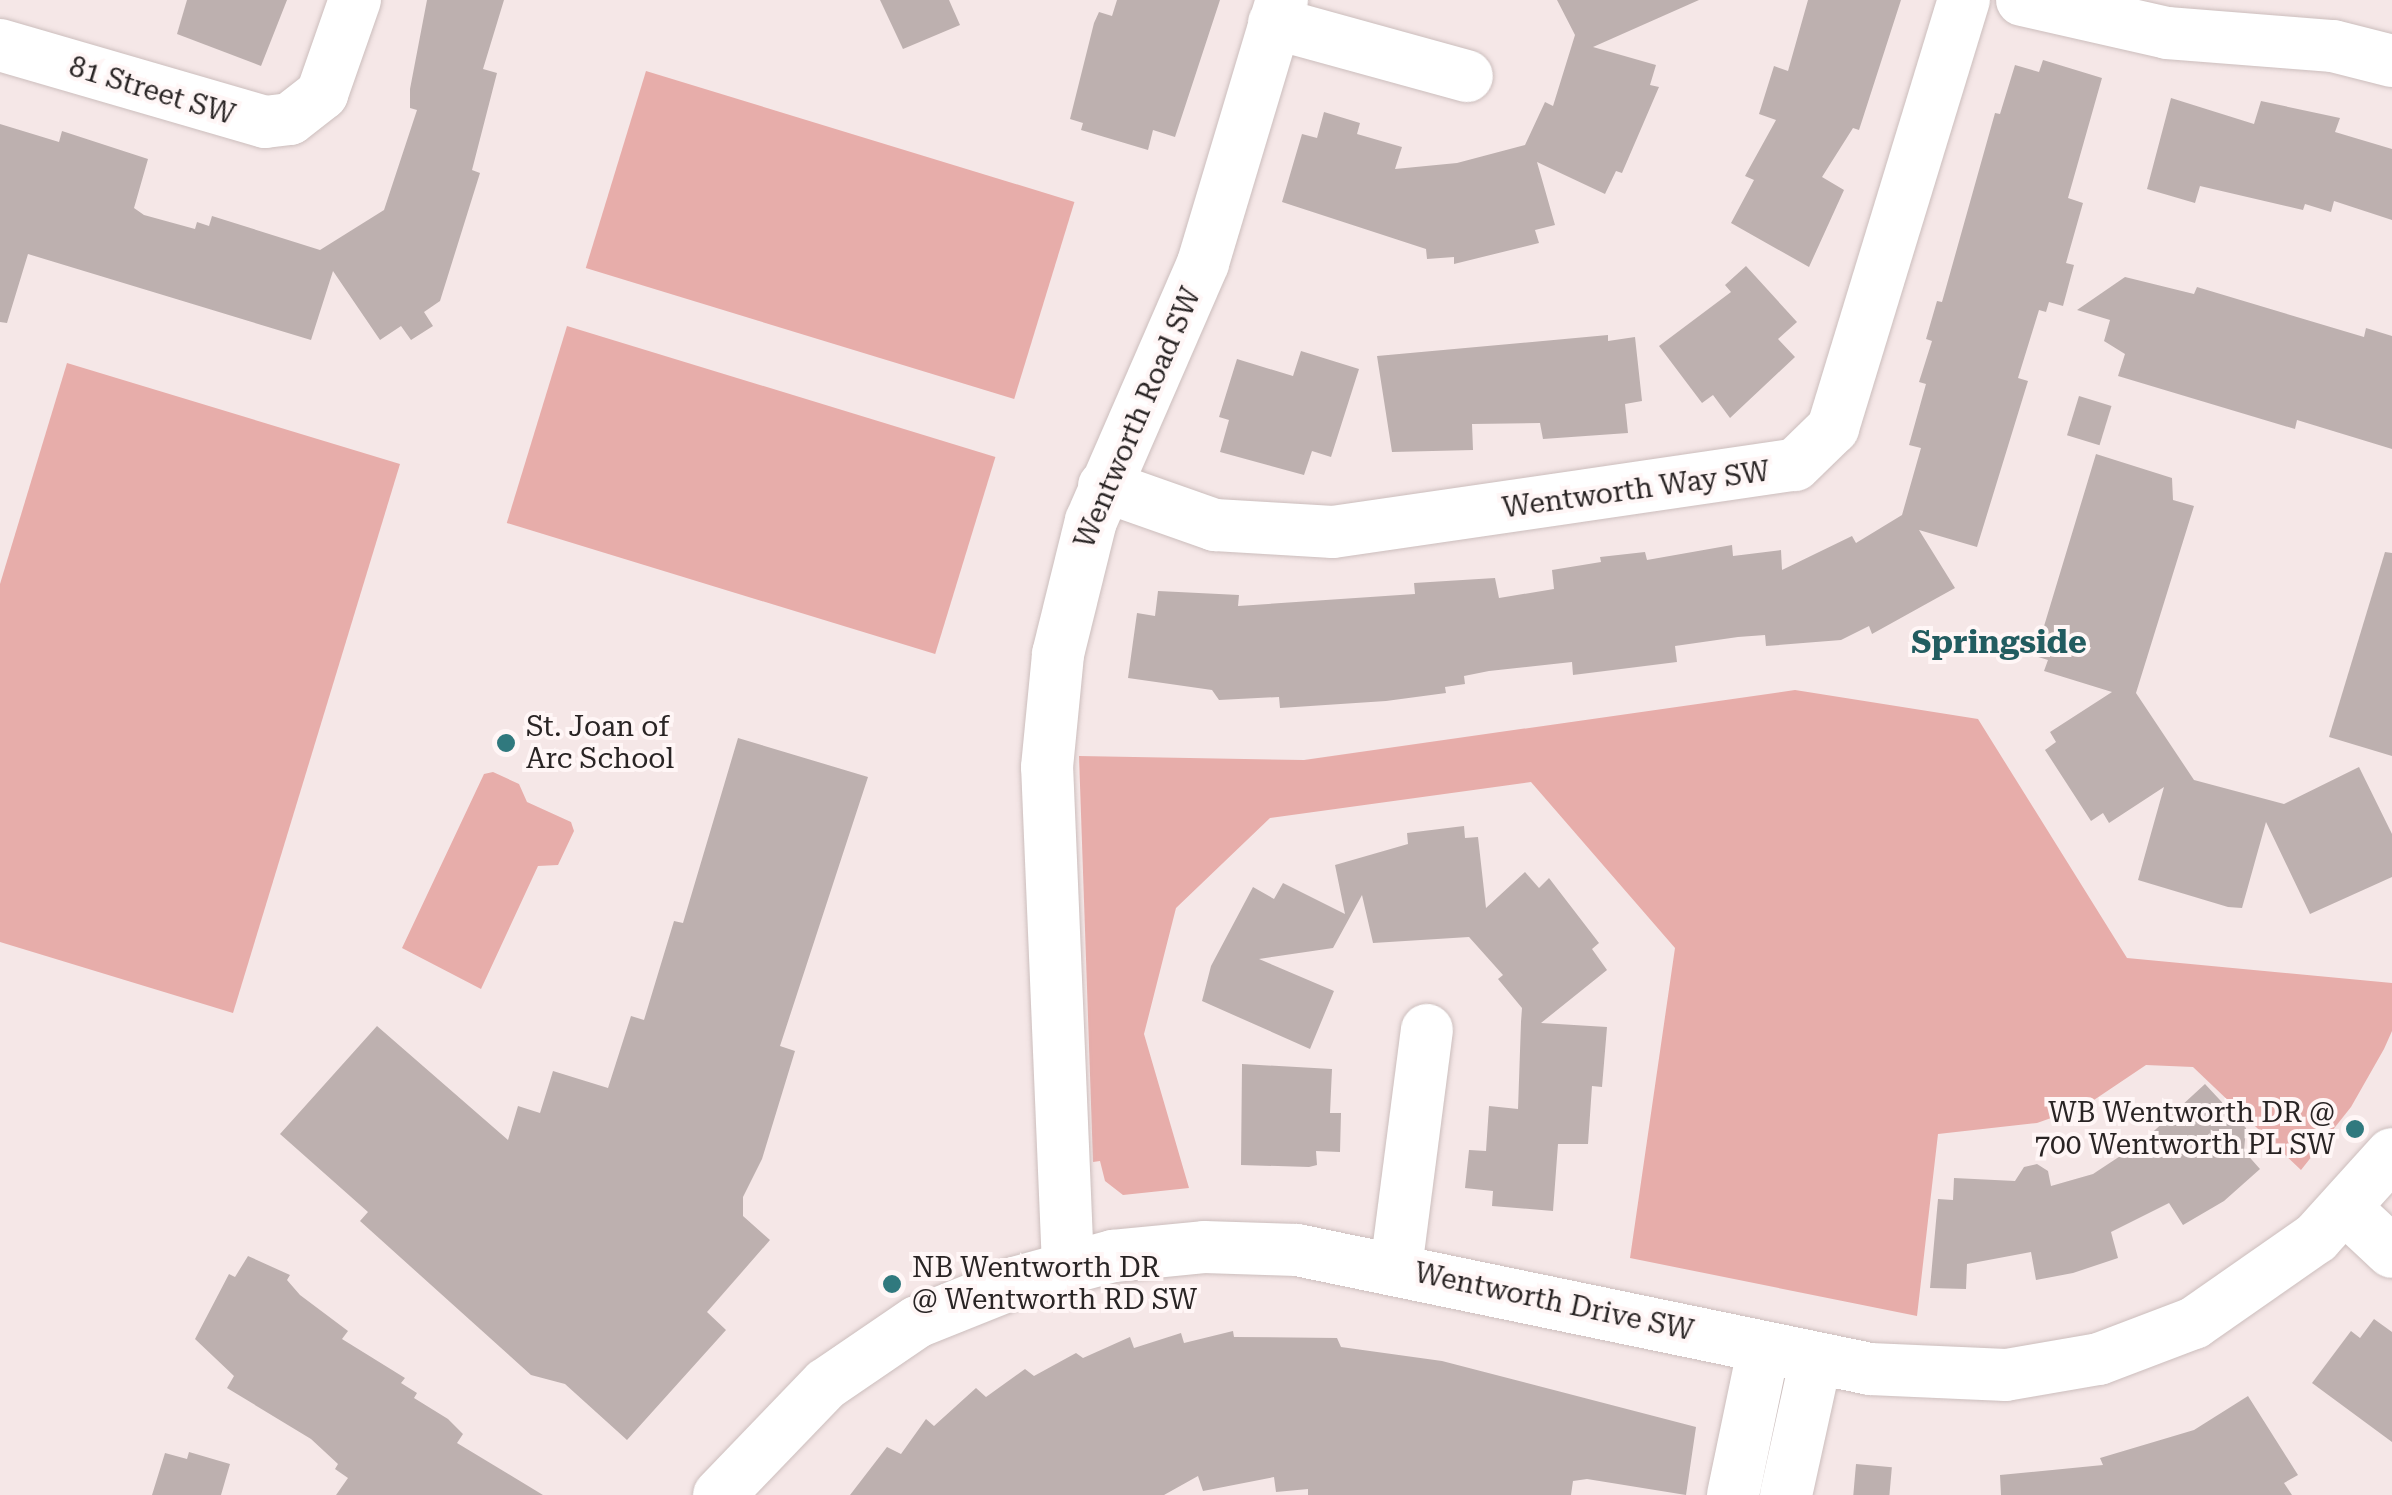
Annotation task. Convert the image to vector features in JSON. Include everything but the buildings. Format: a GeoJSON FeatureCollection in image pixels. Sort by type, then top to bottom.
{"type":"FeatureCollection","features":[{"type":"Feature","properties":{"kind":"street","name":"81 Street SW"},"geometry":{"type":"LineString","coordinates":[[0,44],[251,121],[290,119],[331,80],[355,0]]}},
{"type":"Feature","properties":{"kind":"street","name":"Wentworth Way SW"},"geometry":{"type":"LineString","coordinates":[[1104,486],[1215,525],[1333,532],[1794,466],[1833,428],[1964,0]]}},
{"type":"Feature","properties":{"kind":"street"},"geometry":{"type":"LineString","coordinates":[[2022,0],[2168,33],[2334,46],[2392,61]]}},
{"type":"Feature","properties":{"kind":"street","name":"Wentworth Road SW"},"geometry":{"type":"LineString","coordinates":[[1068,1266],[1048,767],[1067,604],[1104,486],[1204,263],[1278,12]]}},
{"type":"Feature","properties":{"kind":"street"},"geometry":{"type":"LineString","coordinates":[[1278,12],[1467,76]]}},
{"type":"Feature","properties":{"kind":"street"},"geometry":{"type":"LineString","coordinates":[[1396,1268],[1427,1030]]}},
{"type":"Feature","properties":{"kind":"street","name":"Wentworth Drive SW"},"geometry":{"type":"LineString","coordinates":[[719,1495],[781,1423],[870,1351],[917,1322],[1068,1266],[1151,1252],[1254,1246],[1396,1268],[1816,1358],[1968,1376],[2042,1372],[2099,1359],[2194,1324],[2256,1286],[2345,1208],[2392,1154]]}},
{"type":"Feature","properties":{"kind":"street"},"geometry":{"type":"LineString","coordinates":[[2345,1208],[2392,1252]]}},
{"type":"Feature","properties":{"kind":"street"},"geometry":{"type":"LineString","coordinates":[[1733,1495],[1764,1347]]}},
{"type":"Feature","properties":{"kind":"street"},"geometry":{"type":"LineString","coordinates":[[1786,1495],[1816,1358]]}},
{"type":"Feature","properties":{"kind":"shaded area"},"geometry":{"type":"Polygon","coordinates":[[[646,71],[1074,202],[1014,399],[586,268],[646,71]]]}},
{"type":"Feature","properties":{"kind":"shaded area"},"geometry":{"type":"Polygon","coordinates":[[[567,326],[995,457],[935,654],[507,523],[567,326]]]}},
{"type":"Feature","properties":{"kind":"shaded area"},"geometry":{"type":"Polygon","coordinates":[[[67,363],[400,464],[233,1013],[0,942],[0,584],[67,363]]]}},
{"type":"Feature","properties":{"kind":"shaded area"},"geometry":{"type":"Polygon","coordinates":[[[1795,690],[1978,719],[2127,958],[2392,983],[2392,1031],[2384,1049],[2351,1107],[2301,1170],[2193,1067],[2146,1065],[2085,1106],[2037,1123],[1938,1134],[1917,1316],[1630,1258],[1675,948],[1531,782],[1270,818],[1176,908],[1144,1034],[1189,1188],[1123,1195],[1105,1181],[1100,1161],[1093,1162],[1079,756],[1304,760],[1795,690]]]}},
{"type":"Feature","properties":{"kind":"shaded area"},"geometry":{"type":"Polygon","coordinates":[[[493,772],[519,784],[527,802],[571,822],[574,831],[558,865],[538,866],[481,989],[402,948],[484,774],[493,772]]]}},
{"type":"Feature","properties":{"kind":"place","name":"St. Joan of Arc School"},"geometry":{"type":"Point","coordinates":[506,743]}},
{"type":"Feature","properties":{"kind":"place","name":"WB Wentworth DR @ 700 Wentworth PL SW"},"geometry":{"type":"Point","coordinates":[2355,1129]}},
{"type":"Feature","properties":{"kind":"place","name":"NB Wentworth DR @ Wentworth RD SW"},"geometry":{"type":"Point","coordinates":[892,1284]}},
{"type":"Feature","properties":{"kind":"district","name":"Springside"},"geometry":{"type":"Point","coordinates":[1999,642]}}]}
